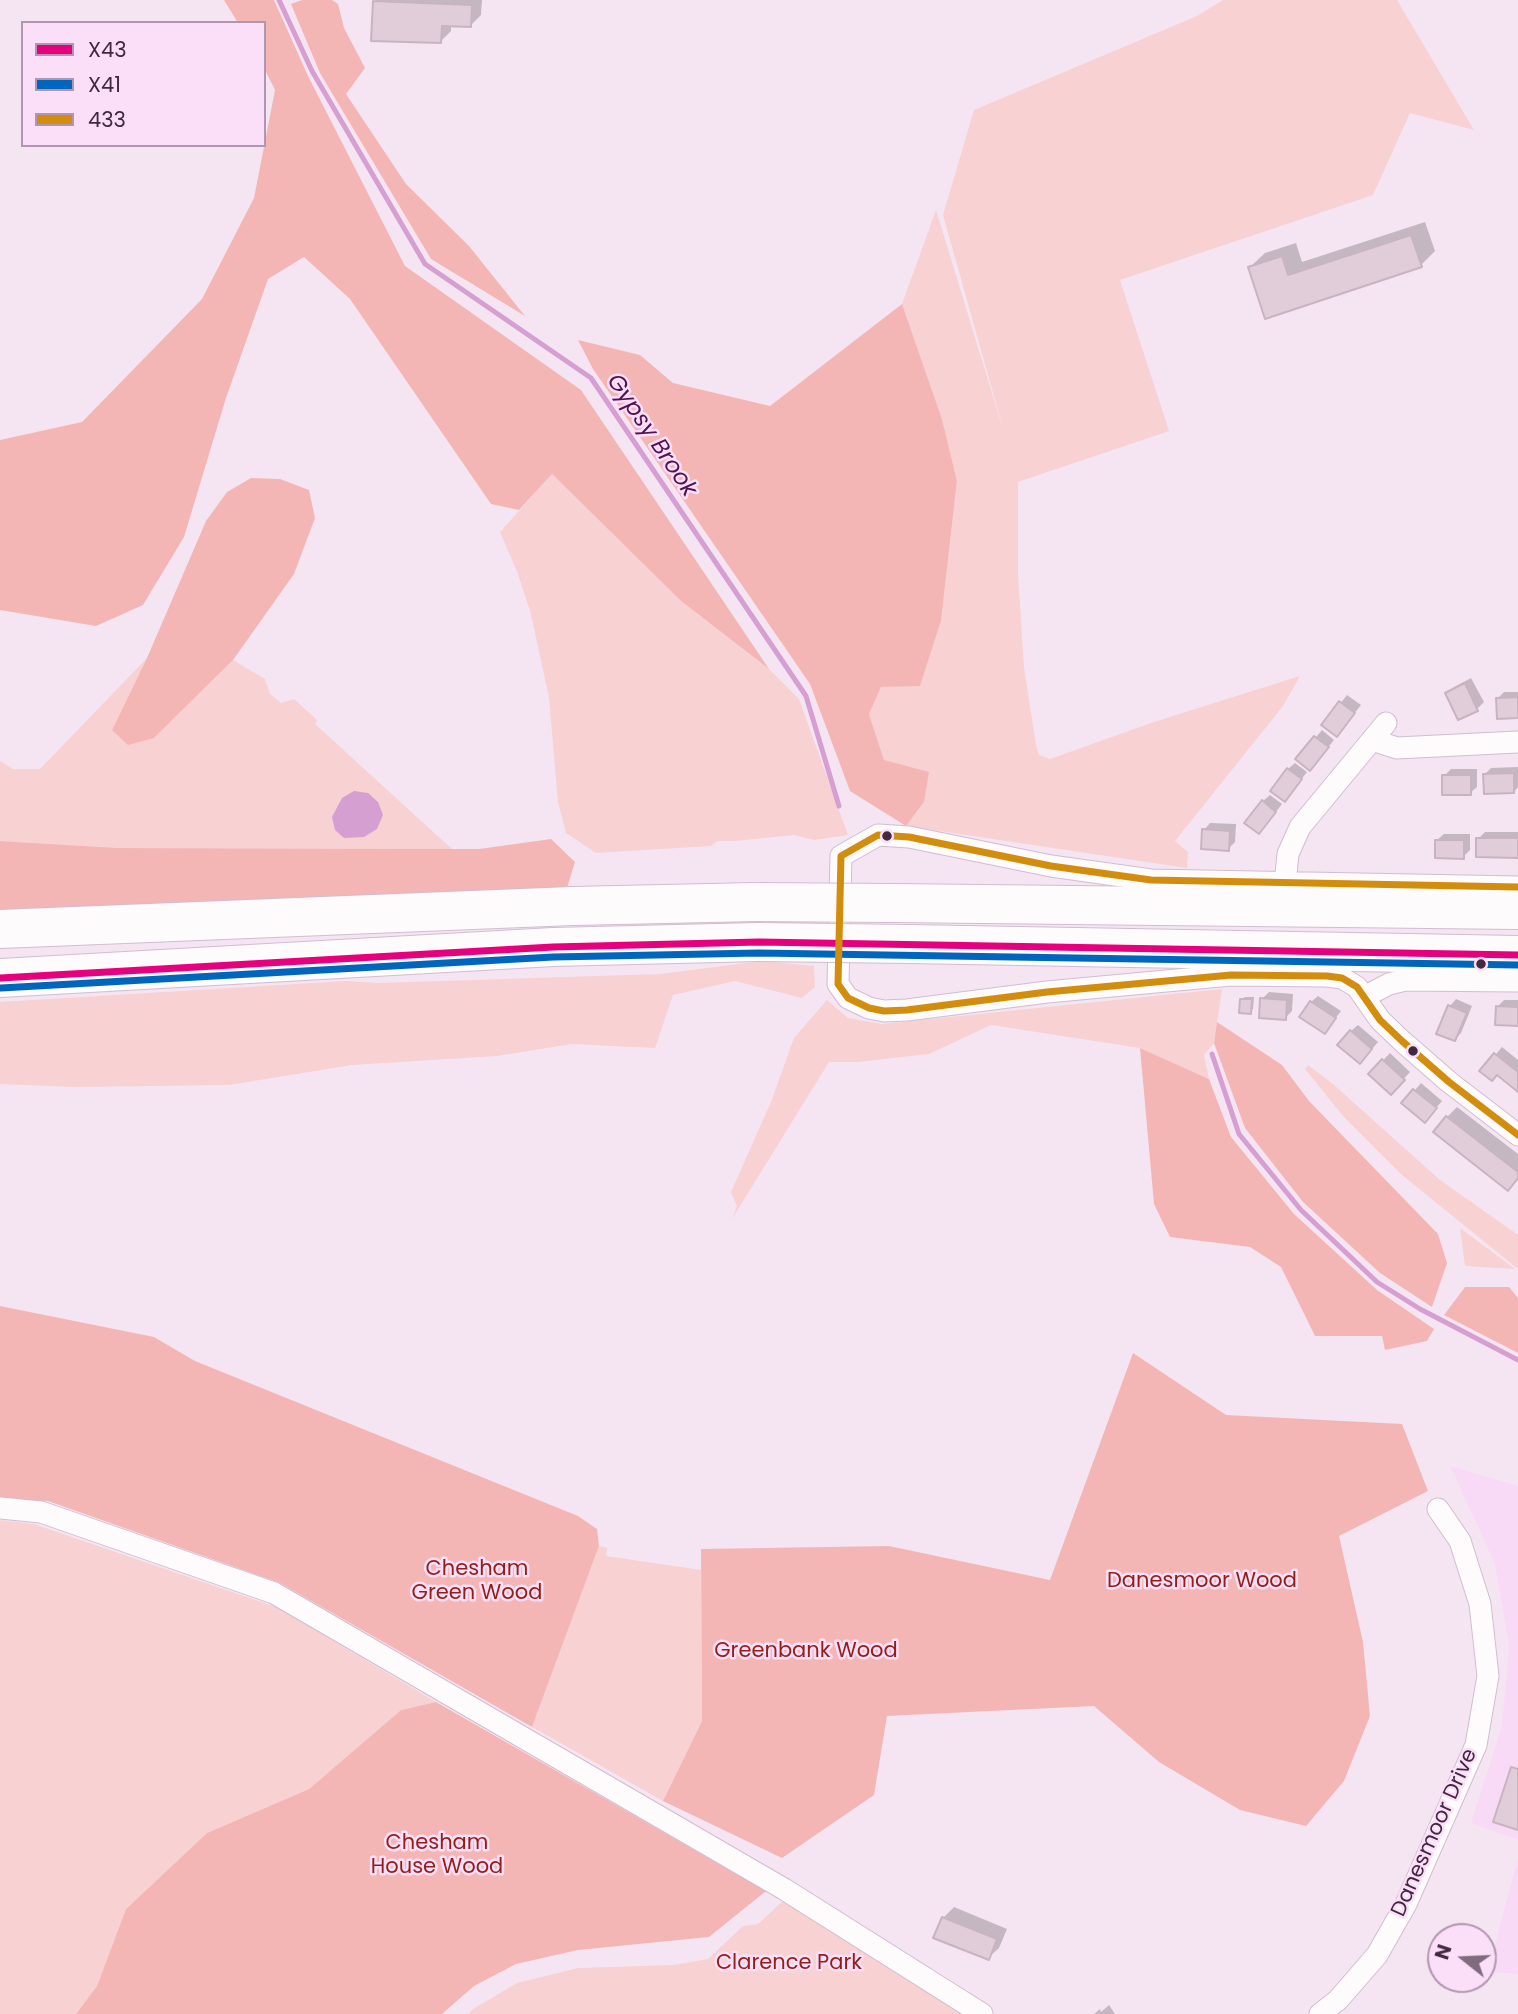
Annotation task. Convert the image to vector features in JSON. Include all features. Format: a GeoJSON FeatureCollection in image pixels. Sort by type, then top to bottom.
{"type":"FeatureCollection","features":[{"type":"Feature","properties":{"kind":"highway"},"geometry":{"type":"LineString","coordinates":[[0,929],[572,906],[755,902],[1518,910]]}},
{"type":"Feature","properties":{"kind":"highway"},"geometry":{"type":"LineString","coordinates":[[0,978],[553,947],[759,943],[1518,956]]}},
{"type":"Feature","properties":{"kind":"street"},"geometry":{"type":"LineString","coordinates":[[1285,884],[1287,855],[1300,827],[1386,723]]}},
{"type":"Feature","properties":{"kind":"street"},"geometry":{"type":"LineString","coordinates":[[1372,740],[1397,748],[1518,743]]}},
{"type":"Feature","properties":{"kind":"street"},"geometry":{"type":"LineString","coordinates":[[1518,887],[1151,880],[1051,866],[909,837],[878,835],[841,856],[838,984],[848,998],[869,1008],[884,1011],[1231,975],[1342,978],[1357,987],[1380,1020],[1402,1041],[1449,1082],[1518,1135]]}},
{"type":"Feature","properties":{"kind":"street"},"geometry":{"type":"LineString","coordinates":[[1364,997],[1389,984],[1405,980],[1518,981]]}},
{"type":"Feature","properties":{"kind":"street"},"geometry":{"type":"LineString","coordinates":[[0,1508],[41,1512],[274,1593],[784,1889],[982,2014]]}},
{"type":"Feature","properties":{"kind":"street","name":"Danesmoor Drive"},"geometry":{"type":"LineString","coordinates":[[1320,2014],[1345,2007],[1377,1955],[1406,1904],[1476,1745],[1488,1676],[1480,1604],[1460,1541],[1438,1509]]}},
{"type":"Feature","properties":{"kind":"shaded area"},"geometry":{"type":"Polygon","coordinates":[[[354,791],[368,793],[378,802],[383,815],[377,829],[364,837],[344,838],[335,830],[332,817],[342,798],[354,791]]]}},
{"type":"Feature","properties":{"kind":"shaded area"},"geometry":{"type":"Polygon","coordinates":[[[1450,1466],[1518,1486],[1518,1840],[1471,1823],[1502,1726],[1509,1645],[1495,1564],[1450,1466]]]}},
{"type":"Feature","properties":{"kind":"shaded area"},"geometry":{"type":"Polygon","coordinates":[[[1518,1857],[1518,1974],[1497,1973],[1497,1938],[1518,1857]]]}},
{"type":"Feature","properties":{"kind":"green space"},"geometry":{"type":"Polygon","coordinates":[[[224,0],[274,0],[308,76],[405,266],[581,390],[769,669],[681,601],[552,474],[519,510],[491,504],[350,299],[304,257],[268,279],[226,398],[184,537],[143,605],[96,626],[0,610],[0,440],[82,422],[202,299],[254,198],[275,90],[266,72],[266,21],[237,21],[224,0]]]}},
{"type":"Feature","properties":{"kind":"green space"},"geometry":{"type":"Polygon","coordinates":[[[302,0],[332,0],[338,4],[344,28],[365,68],[346,94],[406,184],[469,246],[525,316],[431,259],[320,73],[291,4],[302,0]]]}},
{"type":"Feature","properties":{"kind":"green space"},"geometry":{"type":"Polygon","coordinates":[[[1223,0],[1397,0],[1474,130],[1410,113],[1373,195],[1120,280],[1169,431],[1018,482],[1018,574],[1024,667],[1036,745],[1039,755],[1050,759],[1154,722],[1300,676],[1283,706],[1175,841],[1188,852],[1187,868],[906,826],[924,802],[884,760],[869,714],[881,687],[920,685],[941,621],[957,481],[942,419],[902,304],[936,210],[1004,432],[943,215],[974,110],[1197,16],[1223,0]]]}},
{"type":"Feature","properties":{"kind":"green space"},"geometry":{"type":"Polygon","coordinates":[[[902,304],[942,419],[957,481],[941,621],[920,686],[881,687],[869,714],[884,760],[929,772],[924,802],[906,826],[850,791],[810,684],[593,369],[578,340],[640,355],[673,383],[770,406],[902,304]]]}},
{"type":"Feature","properties":{"kind":"green space"},"geometry":{"type":"Polygon","coordinates":[[[552,474],[681,601],[769,669],[799,699],[848,835],[814,840],[794,835],[717,841],[711,846],[596,853],[566,833],[558,802],[549,698],[531,614],[500,532],[552,474]]]}},
{"type":"Feature","properties":{"kind":"green space"},"geometry":{"type":"Polygon","coordinates":[[[251,478],[280,479],[309,490],[315,518],[294,574],[233,660],[154,738],[128,745],[112,730],[147,658],[206,521],[227,492],[251,478]]]}},
{"type":"Feature","properties":{"kind":"green space"},"geometry":{"type":"Polygon","coordinates":[[[147,658],[112,730],[154,738],[233,660],[265,679],[270,694],[281,703],[294,699],[317,720],[315,724],[452,849],[119,848],[0,841],[0,761],[13,769],[40,769],[147,658]]]}},
{"type":"Feature","properties":{"kind":"green space"},"geometry":{"type":"Polygon","coordinates":[[[551,839],[575,862],[566,891],[0,917],[0,841],[119,848],[479,849],[551,839]]]}},
{"type":"Feature","properties":{"kind":"green space"},"geometry":{"type":"Polygon","coordinates":[[[762,961],[814,966],[815,987],[802,998],[735,981],[673,995],[655,1048],[572,1044],[497,1056],[352,1065],[229,1085],[74,1087],[0,1084],[0,1002],[346,981],[379,983],[660,974],[762,961]]]}},
{"type":"Feature","properties":{"kind":"green space"},"geometry":{"type":"Polygon","coordinates":[[[1222,989],[1214,1043],[1204,1055],[1209,1079],[1140,1048],[991,1025],[929,1054],[858,1062],[829,1062],[732,1219],[737,1206],[731,1192],[771,1102],[794,1038],[827,1000],[848,1018],[882,1024],[1222,989]]]}},
{"type":"Feature","properties":{"kind":"green space"},"geometry":{"type":"Polygon","coordinates":[[[1217,1022],[1282,1065],[1309,1101],[1438,1234],[1447,1263],[1432,1307],[1380,1273],[1303,1202],[1245,1128],[1214,1043],[1217,1022]]]}},
{"type":"Feature","properties":{"kind":"green space"},"geometry":{"type":"Polygon","coordinates":[[[1140,1048],[1209,1079],[1231,1137],[1294,1214],[1377,1290],[1434,1329],[1427,1341],[1385,1350],[1382,1336],[1315,1336],[1281,1267],[1250,1247],[1170,1237],[1154,1204],[1140,1048]]]}},
{"type":"Feature","properties":{"kind":"green space"},"geometry":{"type":"Polygon","coordinates":[[[1308,1065],[1440,1180],[1518,1235],[1518,1269],[1402,1175],[1343,1116],[1305,1069],[1308,1065]]]}},
{"type":"Feature","properties":{"kind":"green space"},"geometry":{"type":"Polygon","coordinates":[[[1460,1228],[1515,1269],[1465,1266],[1460,1228]]]}},
{"type":"Feature","properties":{"kind":"green space"},"geometry":{"type":"Polygon","coordinates":[[[1465,1287],[1509,1287],[1518,1298],[1518,1353],[1444,1315],[1465,1287]]]}},
{"type":"Feature","properties":{"kind":"green space","name":"Chesham Green Wood"},"geometry":{"type":"Polygon","coordinates":[[[0,1306],[154,1337],[195,1361],[578,1516],[597,1529],[599,1546],[532,1727],[280,1583],[48,1501],[0,1498],[0,1306]]]}},
{"type":"Feature","properties":{"kind":"green space"},"geometry":{"type":"Polygon","coordinates":[[[1133,1353],[1226,1415],[1402,1424],[1428,1491],[1339,1536],[1363,1642],[1370,1716],[1344,1781],[1306,1826],[1240,1810],[1159,1762],[1094,1706],[887,1716],[874,1795],[782,1858],[663,1801],[702,1721],[701,1549],[889,1546],[1050,1580],[1133,1353]]]}},
{"type":"Feature","properties":{"kind":"green space"},"geometry":{"type":"Polygon","coordinates":[[[0,1520],[34,1524],[276,1607],[436,1702],[401,1710],[309,1789],[207,1833],[126,1909],[97,1986],[76,2014],[0,2014],[0,1520]]]}},
{"type":"Feature","properties":{"kind":"green space"},"geometry":{"type":"Polygon","coordinates":[[[599,1546],[607,1548],[606,1556],[701,1570],[702,1721],[663,1801],[532,1727],[599,1546]]]}},
{"type":"Feature","properties":{"kind":"green space","name":"Chesham House Wood"},"geometry":{"type":"Polygon","coordinates":[[[436,1702],[766,1891],[709,1937],[578,1950],[516,1964],[474,1986],[442,2014],[76,2014],[97,1986],[126,1909],[207,1833],[309,1789],[401,1710],[436,1702]]]}},
{"type":"Feature","properties":{"kind":"green space","name":"Clarence Park"},"geometry":{"type":"Polygon","coordinates":[[[784,1900],[962,2014],[468,2014],[517,1983],[578,1968],[674,1965],[708,1959],[743,1926],[758,1924],[784,1900]]]}},
{"type":"Feature","properties":{"kind":"building"},"geometry":{"type":"Polygon","coordinates":[[[373,1],[472,5],[471,27],[442,26],[441,43],[371,41],[373,1]]]}},
{"type":"Feature","properties":{"kind":"building"},"geometry":{"type":"Polygon","coordinates":[[[1411,235],[1422,267],[1265,319],[1248,267],[1282,256],[1288,275],[1411,235]]]}},
{"type":"Feature","properties":{"kind":"building"},"geometry":{"type":"Polygon","coordinates":[[[1465,683],[1478,711],[1458,720],[1445,693],[1465,683]]]}},
{"type":"Feature","properties":{"kind":"building"},"geometry":{"type":"Polygon","coordinates":[[[1518,697],[1518,718],[1497,719],[1496,698],[1518,697]]]}},
{"type":"Feature","properties":{"kind":"building"},"geometry":{"type":"Polygon","coordinates":[[[1339,701],[1355,713],[1337,737],[1321,725],[1339,701]]]}},
{"type":"Feature","properties":{"kind":"building"},"geometry":{"type":"Polygon","coordinates":[[[1314,736],[1329,747],[1310,771],[1295,759],[1314,736]]]}},
{"type":"Feature","properties":{"kind":"building"},"geometry":{"type":"Polygon","coordinates":[[[1287,768],[1302,779],[1285,802],[1270,791],[1287,768]]]}},
{"type":"Feature","properties":{"kind":"building"},"geometry":{"type":"Polygon","coordinates":[[[1514,773],[1514,793],[1484,794],[1483,774],[1514,773]]]}},
{"type":"Feature","properties":{"kind":"building"},"geometry":{"type":"Polygon","coordinates":[[[1442,775],[1471,775],[1471,795],[1442,795],[1442,775]]]}},
{"type":"Feature","properties":{"kind":"building"},"geometry":{"type":"Polygon","coordinates":[[[1262,800],[1276,812],[1259,834],[1244,823],[1262,800]]]}},
{"type":"Feature","properties":{"kind":"building"},"geometry":{"type":"Polygon","coordinates":[[[1202,829],[1230,831],[1229,851],[1201,849],[1202,829]]]}},
{"type":"Feature","properties":{"kind":"building"},"geometry":{"type":"Polygon","coordinates":[[[1476,838],[1518,838],[1518,858],[1476,857],[1476,838]]]}},
{"type":"Feature","properties":{"kind":"building"},"geometry":{"type":"Polygon","coordinates":[[[1435,840],[1464,840],[1464,859],[1435,858],[1435,840]]]}},
{"type":"Feature","properties":{"kind":"building"},"geometry":{"type":"Polygon","coordinates":[[[1260,998],[1287,1000],[1286,1020],[1259,1018],[1260,998]]]}},
{"type":"Feature","properties":{"kind":"building"},"geometry":{"type":"Polygon","coordinates":[[[1240,999],[1252,999],[1251,1014],[1239,1013],[1240,999]]]}},
{"type":"Feature","properties":{"kind":"building"},"geometry":{"type":"Polygon","coordinates":[[[1310,1001],[1336,1018],[1325,1034],[1299,1017],[1310,1001]]]}},
{"type":"Feature","properties":{"kind":"building"},"geometry":{"type":"Polygon","coordinates":[[[1448,1005],[1467,1013],[1455,1041],[1436,1034],[1448,1005]]]}},
{"type":"Feature","properties":{"kind":"building"},"geometry":{"type":"Polygon","coordinates":[[[1496,1006],[1518,1007],[1518,1026],[1495,1025],[1496,1006]]]}},
{"type":"Feature","properties":{"kind":"building"},"geometry":{"type":"Polygon","coordinates":[[[1350,1030],[1372,1049],[1360,1064],[1337,1045],[1350,1030]]]}},
{"type":"Feature","properties":{"kind":"building"},"geometry":{"type":"Polygon","coordinates":[[[1494,1053],[1518,1072],[1518,1092],[1497,1075],[1492,1081],[1479,1071],[1494,1053]]]}},
{"type":"Feature","properties":{"kind":"building"},"geometry":{"type":"Polygon","coordinates":[[[1382,1059],[1405,1080],[1391,1095],[1368,1074],[1382,1059]]]}},
{"type":"Feature","properties":{"kind":"building"},"geometry":{"type":"Polygon","coordinates":[[[1413,1089],[1437,1108],[1425,1123],[1401,1103],[1413,1089]]]}},
{"type":"Feature","properties":{"kind":"building"},"geometry":{"type":"Polygon","coordinates":[[[1446,1116],[1518,1172],[1518,1178],[1508,1191],[1433,1132],[1446,1116]]]}},
{"type":"Feature","properties":{"kind":"building"},"geometry":{"type":"Polygon","coordinates":[[[1511,1767],[1518,1769],[1518,1830],[1493,1822],[1511,1767]]]}},
{"type":"Feature","properties":{"kind":"building"},"geometry":{"type":"Polygon","coordinates":[[[942,1917],[997,1939],[989,1960],[933,1938],[942,1917]]]}},
{"type":"Feature","properties":{"kind":"waterway","name":"Gypsy Brook"},"geometry":{"type":"LineString","coordinates":[[279,0],[312,71],[425,264],[591,378],[806,696],[839,806]]}},
{"type":"Feature","properties":{"kind":"waterway","name":"Gypsy Brook"},"geometry":{"type":"LineString","coordinates":[[1212,1054],[1239,1134],[1301,1210],[1377,1282],[1420,1309],[1518,1360]]}},
{"type":"Feature","properties":{"kind":"transit line","name":"433"},"geometry":{"type":"LineString","coordinates":[[1518,887],[1151,880],[1051,866],[909,837],[878,835],[841,856],[838,984],[848,998],[869,1008],[884,1011],[1231,975],[1342,978],[1357,987],[1380,1020],[1402,1041],[1449,1082],[1518,1135]]}},
{"type":"Feature","properties":{"kind":"transit line","name":"X43"},"geometry":{"type":"LineString","coordinates":[[0,978],[553,947],[759,942],[1518,955]]}},
{"type":"Feature","properties":{"kind":"transit line","name":"X41"},"geometry":{"type":"LineString","coordinates":[[1,988],[553,957],[759,953],[1518,965]]}},
{"type":"Feature","properties":{"kind":"park label","name":"Danesmoor Wood"},"geometry":{"type":"Point","coordinates":[1202,1582]}},
{"type":"Feature","properties":{"kind":"park label","name":"Greenbank Wood"},"geometry":{"type":"Point","coordinates":[806,1652]}}]}
